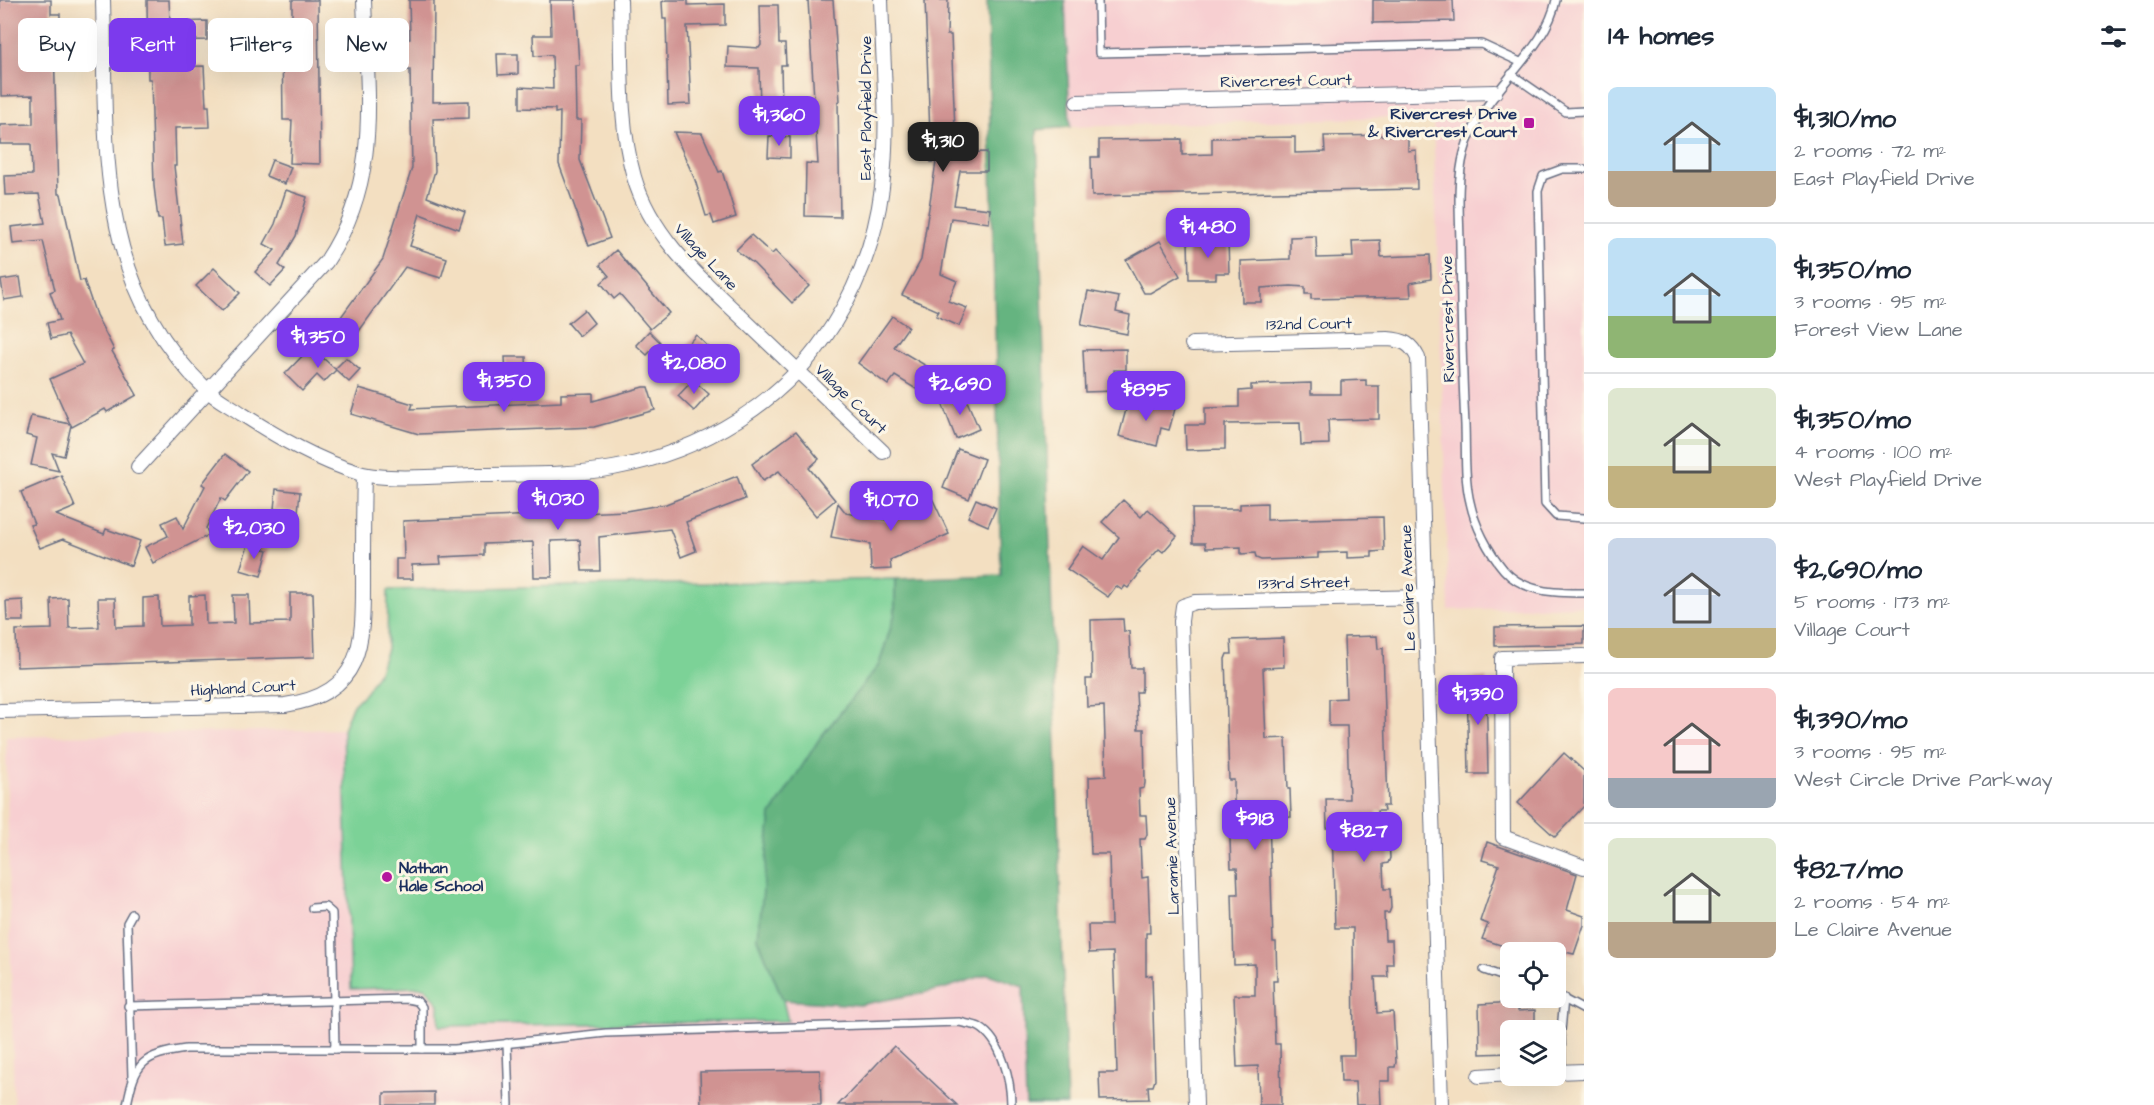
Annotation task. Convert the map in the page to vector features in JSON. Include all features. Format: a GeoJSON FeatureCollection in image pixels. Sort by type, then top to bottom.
{"type":"FeatureCollection","features":[{"type":"Feature","properties":{"kind":"street","name":"East Playfield Drive"},"geometry":{"type":"LineString","coordinates":[[103,0],[110,200],[125,258],[151,319],[178,357],[208,391],[315,457],[364,474],[425,477],[611,469],[688,447],[759,406],[797,370],[815,350],[843,309],[871,248],[879,215],[886,155],[881,0]]}},
{"type":"Feature","properties":{"kind":"street"},"geometry":{"type":"LineString","coordinates":[[138,467],[326,262],[351,218],[360,194],[368,135],[364,0]]}},
{"type":"Feature","properties":{"kind":"street","name":"Village Lane"},"geometry":{"type":"LineString","coordinates":[[620,0],[624,117],[630,158],[644,204],[655,225],[686,264],[797,370]]}},
{"type":"Feature","properties":{"kind":"street","name":"Rivercrest Court"},"geometry":{"type":"LineString","coordinates":[[1077,102],[1495,92]]}},
{"type":"Feature","properties":{"kind":"street","name":"132nd Court"},"geometry":{"type":"LineString","coordinates":[[1192,344],[1389,339],[1401,340],[1413,346],[1418,358]]}},
{"type":"Feature","properties":{"kind":"street","name":"Le Claire Avenue"},"geometry":{"type":"LineString","coordinates":[[1418,358],[1441,1105]]}},
{"type":"Feature","properties":{"kind":"street","name":"Village Court"},"geometry":{"type":"LineString","coordinates":[[797,370],[883,452]]}},
{"type":"Feature","properties":{"kind":"street","name":"Highland Court"},"geometry":{"type":"LineString","coordinates":[[0,711],[285,705],[325,693],[347,672],[362,640],[364,474]]}},
{"type":"Feature","properties":{"kind":"street","name":"133rd Street"},"geometry":{"type":"LineString","coordinates":[[1184,606],[1196,602],[1425,597]]}},
{"type":"Feature","properties":{"kind":"street","name":"Laramie Avenue"},"geometry":{"type":"LineString","coordinates":[[1184,606],[1180,621],[1197,1105]]}},
{"type":"Feature","properties":{"kind":"street"},"geometry":{"type":"LineString","coordinates":[[1584,656],[1502,658],[1503,837],[1584,867]]}},
{"type":"Feature","properties":{"kind":"street"},"geometry":{"type":"LineString","coordinates":[[1566,1072],[1584,1071]]}},
{"type":"Feature","properties":{"kind":"street"},"geometry":{"type":"LineString","coordinates":[[1479,1076],[1500,1075]]}},
{"type":"Feature","properties":{"kind":"lane"},"geometry":{"type":"LineString","coordinates":[[1098,0],[1099,53],[1481,44],[1520,62]]}},
{"type":"Feature","properties":{"kind":"lane","name":"Rivercrest Drive"},"geometry":{"type":"LineString","coordinates":[[1556,0],[1554,10],[1520,62],[1495,92],[1474,123],[1463,154],[1460,187],[1462,364],[1469,500],[1479,530],[1505,571],[1527,586],[1550,593],[1584,593]]}},
{"type":"Feature","properties":{"kind":"lane"},"geometry":{"type":"LineString","coordinates":[[1511,74],[1566,112],[1584,111]]}},
{"type":"Feature","properties":{"kind":"lane"},"geometry":{"type":"LineString","coordinates":[[1584,168],[1562,169],[1543,176],[1538,191],[1545,504],[1556,516],[1584,518]]}},
{"type":"Feature","properties":{"kind":"lane"},"geometry":{"type":"LineString","coordinates":[[312,908],[325,907],[332,913],[335,1049]]}},
{"type":"Feature","properties":{"kind":"lane"},"geometry":{"type":"LineString","coordinates":[[127,1105],[132,1077],[127,923],[132,914]]}},
{"type":"Feature","properties":{"kind":"lane"},"geometry":{"type":"LineString","coordinates":[[1484,970],[1500,976]]}},
{"type":"Feature","properties":{"kind":"lane"},"geometry":{"type":"LineString","coordinates":[[128,1006],[407,999],[417,1001],[422,1007],[422,1049]]}},
{"type":"Feature","properties":{"kind":"lane"},"geometry":{"type":"LineString","coordinates":[[1566,999],[1584,1010]]}},
{"type":"Feature","properties":{"kind":"lane"},"geometry":{"type":"LineString","coordinates":[[132,1077],[154,1054],[186,1049],[455,1049],[606,1033],[960,1022],[979,1027],[1000,1054],[1010,1076],[1011,1105]]}},
{"type":"Feature","properties":{"kind":"lane"},"geometry":{"type":"LineString","coordinates":[[507,1043],[508,1105]]}},
{"type":"Feature","properties":{"kind":"shaded area"},"geometry":{"type":"Polygon","coordinates":[[[1065,0],[1584,0],[1584,606],[1449,610],[1433,116],[1070,127],[1065,0]]]}},
{"type":"Feature","properties":{"kind":"shaded area","name":"Nathan Hale School"},"geometry":{"type":"Polygon","coordinates":[[[895,579],[895,614],[943,989],[988,974],[1023,986],[1026,1105],[14,1105],[6,737],[343,729],[352,706],[366,692],[379,671],[387,649],[388,590],[895,579]]]}},
{"type":"Feature","properties":{"kind":"green space"},"geometry":{"type":"Polygon","coordinates":[[[987,0],[1065,0],[1070,127],[1037,130],[1067,1105],[1026,1105],[1023,986],[988,974],[943,989],[859,1005],[783,1000],[758,938],[771,815],[820,738],[879,665],[895,614],[895,579],[1001,575],[987,0]]]}},
{"type":"Feature","properties":{"kind":"green space"},"geometry":{"type":"Polygon","coordinates":[[[895,579],[895,614],[879,665],[820,738],[758,938],[783,1000],[788,1021],[439,1026],[439,1004],[425,987],[351,989],[343,729],[352,706],[366,692],[379,671],[387,649],[388,590],[895,579]]]}},
{"type":"Feature","properties":{"kind":"building"},"geometry":{"type":"Polygon","coordinates":[[[0,0],[51,0],[51,14],[60,14],[60,18],[18,18],[18,72],[55,72],[58,194],[61,194],[80,281],[84,280],[96,315],[114,350],[112,351],[137,395],[107,412],[105,409],[72,427],[71,425],[64,456],[52,453],[59,471],[31,465],[37,438],[26,435],[31,416],[70,424],[50,379],[83,364],[67,335],[51,339],[47,323],[60,320],[50,292],[55,290],[43,241],[13,244],[11,227],[45,223],[39,194],[5,195],[4,176],[32,175],[31,144],[0,144],[0,125],[33,124],[33,95],[1,96],[0,0]]]}},
{"type":"Feature","properties":{"kind":"building"},"geometry":{"type":"Polygon","coordinates":[[[147,0],[169,0],[170,18],[147,18],[147,0]]]}},
{"type":"Feature","properties":{"kind":"building"},"geometry":{"type":"Polygon","coordinates":[[[292,0],[318,0],[320,164],[290,163],[292,120],[283,120],[282,72],[313,72],[313,18],[292,18],[292,0]]]}},
{"type":"Feature","properties":{"kind":"building"},"geometry":{"type":"Polygon","coordinates":[[[409,0],[434,0],[433,102],[469,101],[469,118],[433,119],[435,171],[427,197],[465,212],[459,229],[420,214],[410,246],[447,258],[441,278],[405,267],[357,334],[338,321],[383,259],[412,168],[409,0]]]}},
{"type":"Feature","properties":{"kind":"building"},"geometry":{"type":"Polygon","coordinates":[[[550,0],[575,0],[579,65],[575,65],[576,120],[581,120],[580,160],[610,238],[589,246],[559,164],[560,112],[555,113],[555,109],[520,108],[520,87],[553,89],[552,55],[534,56],[533,35],[551,35],[550,0]]]}},
{"type":"Feature","properties":{"kind":"building"},"geometry":{"type":"Polygon","coordinates":[[[688,0],[688,5],[725,4],[725,25],[687,26],[691,104],[668,105],[666,19],[663,19],[662,2],[688,0]]]}},
{"type":"Feature","properties":{"kind":"building"},"geometry":{"type":"Polygon","coordinates":[[[808,0],[833,0],[840,101],[838,102],[840,217],[805,216],[806,163],[818,164],[808,0]]]}},
{"type":"Feature","properties":{"kind":"building"},"geometry":{"type":"Polygon","coordinates":[[[925,0],[948,0],[947,35],[951,35],[956,153],[987,152],[987,171],[960,171],[954,205],[990,209],[989,223],[951,218],[941,274],[957,281],[948,301],[967,308],[959,326],[936,316],[939,311],[902,295],[921,260],[936,162],[931,162],[925,0]]]}},
{"type":"Feature","properties":{"kind":"building"},"geometry":{"type":"Polygon","coordinates":[[[1373,0],[1453,0],[1454,21],[1373,23],[1373,0]]]}},
{"type":"Feature","properties":{"kind":"building"},"geometry":{"type":"Polygon","coordinates":[[[760,5],[778,5],[779,44],[785,44],[786,65],[781,65],[782,109],[760,110],[759,68],[727,67],[728,46],[759,48],[761,45],[760,5]]]}},
{"type":"Feature","properties":{"kind":"building"},"geometry":{"type":"Polygon","coordinates":[[[196,21],[207,21],[207,40],[196,40],[196,21]]]}},
{"type":"Feature","properties":{"kind":"building"},"geometry":{"type":"Polygon","coordinates":[[[497,54],[518,54],[518,74],[498,75],[497,54]]]}},
{"type":"Feature","properties":{"kind":"building"},"geometry":{"type":"Polygon","coordinates":[[[196,66],[204,66],[206,106],[209,106],[210,127],[175,128],[176,166],[174,166],[183,244],[165,246],[162,219],[158,219],[154,186],[151,79],[148,79],[148,72],[196,72],[196,66]]]}},
{"type":"Feature","properties":{"kind":"building"},"geometry":{"type":"Polygon","coordinates":[[[674,132],[702,133],[719,172],[722,171],[736,217],[714,224],[711,215],[706,216],[695,180],[674,132]]]}},
{"type":"Feature","properties":{"kind":"building"},"geometry":{"type":"Polygon","coordinates":[[[1408,135],[1408,151],[1416,150],[1417,189],[1092,196],[1091,157],[1099,157],[1099,140],[1182,139],[1182,155],[1212,154],[1212,138],[1295,137],[1295,153],[1325,152],[1324,136],[1408,135]]]}},
{"type":"Feature","properties":{"kind":"building"},"geometry":{"type":"Polygon","coordinates":[[[769,136],[790,137],[790,158],[768,157],[769,136]]]}},
{"type":"Feature","properties":{"kind":"building"},"geometry":{"type":"Polygon","coordinates":[[[272,160],[291,167],[285,184],[266,176],[272,160]]]}},
{"type":"Feature","properties":{"kind":"building"},"geometry":{"type":"Polygon","coordinates":[[[286,190],[307,197],[296,236],[279,265],[285,270],[270,286],[255,272],[275,250],[264,244],[275,224],[286,190]]]}},
{"type":"Feature","properties":{"kind":"building"},"geometry":{"type":"Polygon","coordinates":[[[751,235],[772,254],[775,251],[809,286],[792,303],[754,264],[736,250],[751,235]]]}},
{"type":"Feature","properties":{"kind":"building"},"geometry":{"type":"Polygon","coordinates":[[[1316,236],[1317,258],[1353,257],[1352,241],[1380,240],[1381,257],[1430,255],[1431,279],[1410,283],[1411,297],[1311,299],[1311,294],[1305,294],[1305,287],[1291,286],[1261,288],[1261,302],[1242,302],[1241,261],[1290,259],[1290,237],[1316,236]]]}},
{"type":"Feature","properties":{"kind":"building"},"geometry":{"type":"Polygon","coordinates":[[[1228,240],[1229,273],[1216,273],[1216,279],[1189,279],[1188,241],[1228,240]]]}},
{"type":"Feature","properties":{"kind":"building"},"geometry":{"type":"Polygon","coordinates":[[[1160,241],[1180,276],[1150,293],[1144,293],[1126,260],[1160,241]]]}},
{"type":"Feature","properties":{"kind":"building"},"geometry":{"type":"Polygon","coordinates":[[[616,250],[669,313],[650,329],[620,294],[614,299],[601,283],[609,276],[600,265],[616,250]]]}},
{"type":"Feature","properties":{"kind":"building"},"geometry":{"type":"Polygon","coordinates":[[[214,268],[240,293],[222,311],[196,286],[214,268]]]}},
{"type":"Feature","properties":{"kind":"building"},"geometry":{"type":"Polygon","coordinates":[[[20,277],[23,297],[4,300],[1,280],[20,277]]]}},
{"type":"Feature","properties":{"kind":"building"},"geometry":{"type":"Polygon","coordinates":[[[1088,291],[1119,297],[1116,312],[1130,315],[1127,334],[1081,325],[1088,291]]]}},
{"type":"Feature","properties":{"kind":"building"},"geometry":{"type":"Polygon","coordinates":[[[584,310],[594,323],[579,336],[568,323],[584,310]]]}},
{"type":"Feature","properties":{"kind":"building"},"geometry":{"type":"Polygon","coordinates":[[[892,316],[908,327],[894,347],[947,378],[934,400],[895,376],[888,385],[858,363],[892,316]]]}},
{"type":"Feature","properties":{"kind":"building"},"geometry":{"type":"Polygon","coordinates":[[[649,331],[660,342],[647,355],[636,345],[649,331]]]}},
{"type":"Feature","properties":{"kind":"building"},"geometry":{"type":"Polygon","coordinates":[[[696,335],[722,360],[706,378],[679,354],[696,335]]]}},
{"type":"Feature","properties":{"kind":"building"},"geometry":{"type":"Polygon","coordinates":[[[311,347],[335,369],[346,358],[360,370],[349,382],[336,370],[324,382],[317,375],[302,391],[285,374],[311,347]]]}},
{"type":"Feature","properties":{"kind":"building"},"geometry":{"type":"Polygon","coordinates":[[[1126,349],[1126,370],[1114,370],[1115,391],[1085,392],[1083,350],[1126,349]]]}},
{"type":"Feature","properties":{"kind":"building"},"geometry":{"type":"Polygon","coordinates":[[[505,357],[526,357],[527,374],[506,374],[505,357]]]}},
{"type":"Feature","properties":{"kind":"building"},"geometry":{"type":"Polygon","coordinates":[[[693,380],[709,394],[694,411],[678,396],[693,380]]]}},
{"type":"Feature","properties":{"kind":"building"},"geometry":{"type":"Polygon","coordinates":[[[1366,380],[1366,386],[1379,386],[1379,419],[1328,420],[1329,444],[1301,445],[1300,423],[1225,424],[1225,449],[1186,450],[1185,425],[1205,425],[1205,408],[1239,407],[1239,391],[1251,390],[1251,385],[1311,383],[1311,394],[1341,394],[1341,381],[1366,380]]]}},
{"type":"Feature","properties":{"kind":"building"},"geometry":{"type":"Polygon","coordinates":[[[648,387],[655,410],[594,427],[419,434],[351,414],[359,388],[413,404],[411,409],[561,402],[561,394],[593,393],[593,401],[648,387]]]}},
{"type":"Feature","properties":{"kind":"building"},"geometry":{"type":"Polygon","coordinates":[[[964,394],[979,429],[956,439],[942,403],[964,394]]]}},
{"type":"Feature","properties":{"kind":"building"},"geometry":{"type":"Polygon","coordinates":[[[1142,401],[1175,409],[1169,430],[1161,428],[1157,446],[1119,436],[1128,402],[1141,405],[1142,401]]]}},
{"type":"Feature","properties":{"kind":"building"},"geometry":{"type":"Polygon","coordinates":[[[796,431],[819,459],[809,468],[835,500],[816,516],[779,471],[763,481],[752,464],[796,431]]]}},
{"type":"Feature","properties":{"kind":"building"},"geometry":{"type":"Polygon","coordinates":[[[958,449],[984,459],[969,499],[943,488],[958,449]]]}},
{"type":"Feature","properties":{"kind":"building"},"geometry":{"type":"Polygon","coordinates":[[[225,454],[248,471],[225,501],[221,498],[206,528],[209,535],[153,563],[145,547],[168,536],[162,523],[177,516],[183,529],[205,486],[202,484],[225,454]]]}},
{"type":"Feature","properties":{"kind":"building"},"geometry":{"type":"Polygon","coordinates":[[[61,475],[75,507],[56,515],[104,534],[106,529],[140,541],[131,566],[63,539],[40,548],[30,525],[34,524],[21,492],[61,475]]]}},
{"type":"Feature","properties":{"kind":"building"},"geometry":{"type":"Polygon","coordinates":[[[737,476],[745,499],[686,522],[696,551],[681,557],[670,529],[599,537],[600,571],[582,571],[580,540],[551,541],[552,577],[534,577],[533,542],[484,544],[484,555],[440,557],[441,564],[412,565],[413,579],[396,579],[396,559],[404,559],[403,521],[626,511],[666,504],[737,476]]]}},
{"type":"Feature","properties":{"kind":"building"},"geometry":{"type":"Polygon","coordinates":[[[276,489],[300,492],[298,512],[274,509],[276,489]]]}},
{"type":"Feature","properties":{"kind":"building"},"geometry":{"type":"Polygon","coordinates":[[[976,499],[996,508],[988,526],[968,517],[976,499]]]}},
{"type":"Feature","properties":{"kind":"building"},"geometry":{"type":"Polygon","coordinates":[[[933,500],[949,534],[890,560],[891,569],[871,570],[870,544],[831,537],[838,503],[846,513],[887,520],[933,500]]]}},
{"type":"Feature","properties":{"kind":"building"},"geometry":{"type":"Polygon","coordinates":[[[1123,500],[1141,517],[1148,509],[1177,536],[1163,552],[1159,549],[1138,572],[1140,573],[1128,588],[1125,586],[1122,590],[1116,586],[1108,597],[1067,569],[1083,546],[1103,560],[1119,537],[1102,522],[1123,500]]]}},
{"type":"Feature","properties":{"kind":"building"},"geometry":{"type":"Polygon","coordinates":[[[1267,503],[1267,520],[1383,517],[1384,551],[1372,552],[1372,557],[1347,558],[1347,552],[1318,553],[1318,558],[1261,560],[1256,558],[1255,553],[1241,554],[1241,547],[1206,548],[1205,543],[1193,543],[1192,509],[1240,509],[1240,504],[1267,503]]]}},
{"type":"Feature","properties":{"kind":"building"},"geometry":{"type":"Polygon","coordinates":[[[248,545],[268,550],[261,576],[240,570],[248,545]]]}},
{"type":"Feature","properties":{"kind":"building"},"geometry":{"type":"Polygon","coordinates":[[[290,593],[313,593],[315,657],[17,667],[16,630],[52,629],[51,599],[68,598],[69,628],[99,627],[98,598],[115,598],[116,627],[143,626],[143,598],[159,597],[160,626],[189,625],[189,596],[205,595],[206,624],[234,623],[233,595],[249,595],[250,623],[290,622],[290,593]]]}},
{"type":"Feature","properties":{"kind":"building"},"geometry":{"type":"Polygon","coordinates":[[[23,600],[24,621],[7,621],[6,601],[23,600]]]}},
{"type":"Feature","properties":{"kind":"building"},"geometry":{"type":"Polygon","coordinates":[[[1123,619],[1124,632],[1129,631],[1131,668],[1142,668],[1141,692],[1136,692],[1138,729],[1144,729],[1145,783],[1144,788],[1139,789],[1140,815],[1146,815],[1147,834],[1145,839],[1140,839],[1142,878],[1148,877],[1150,933],[1146,933],[1146,976],[1152,975],[1155,1080],[1153,1086],[1148,1086],[1149,1099],[1100,1100],[1099,1073],[1117,1073],[1115,1001],[1113,952],[1089,953],[1088,925],[1111,925],[1109,854],[1091,854],[1090,827],[1089,777],[1106,776],[1104,706],[1087,707],[1086,679],[1092,679],[1091,620],[1123,619]]]}},
{"type":"Feature","properties":{"kind":"building"},"geometry":{"type":"Polygon","coordinates":[[[1584,626],[1584,644],[1495,646],[1495,627],[1584,626]]]}},
{"type":"Feature","properties":{"kind":"building"},"geometry":{"type":"Polygon","coordinates":[[[1377,636],[1378,649],[1383,648],[1388,806],[1383,806],[1384,811],[1377,811],[1378,840],[1389,839],[1390,858],[1388,863],[1383,864],[1384,889],[1390,889],[1391,908],[1389,913],[1384,913],[1385,940],[1392,940],[1393,964],[1387,964],[1388,977],[1375,977],[1377,1013],[1393,1012],[1396,1062],[1395,1067],[1390,1067],[1390,1081],[1380,1081],[1381,1105],[1356,1105],[1355,1082],[1341,1082],[1340,1055],[1354,1055],[1353,928],[1335,928],[1332,828],[1327,828],[1326,799],[1349,799],[1347,726],[1329,726],[1329,699],[1346,698],[1344,637],[1377,636]]]}},
{"type":"Feature","properties":{"kind":"building"},"geometry":{"type":"Polygon","coordinates":[[[1283,638],[1284,667],[1263,668],[1266,739],[1286,738],[1288,789],[1290,789],[1291,817],[1269,818],[1273,942],[1276,942],[1277,981],[1273,981],[1275,1044],[1280,1044],[1281,1105],[1259,1105],[1258,1066],[1237,1067],[1234,995],[1255,995],[1255,964],[1234,965],[1232,894],[1238,894],[1237,868],[1231,868],[1229,811],[1234,810],[1234,780],[1229,780],[1225,659],[1227,654],[1232,654],[1231,640],[1283,638]]]}},
{"type":"Feature","properties":{"kind":"building"},"geometry":{"type":"Polygon","coordinates":[[[1486,678],[1488,774],[1469,774],[1467,679],[1486,678]]]}},
{"type":"Feature","properties":{"kind":"building"},"geometry":{"type":"Polygon","coordinates":[[[1564,753],[1584,771],[1584,806],[1555,837],[1518,803],[1564,753]]]}},
{"type":"Feature","properties":{"kind":"building"},"geometry":{"type":"Polygon","coordinates":[[[1487,842],[1577,874],[1567,910],[1584,916],[1584,925],[1574,954],[1566,952],[1566,942],[1500,942],[1500,945],[1482,939],[1488,924],[1480,921],[1499,865],[1482,860],[1487,842]]]}},
{"type":"Feature","properties":{"kind":"building"},"geometry":{"type":"Polygon","coordinates":[[[1500,1003],[1500,1008],[1518,1008],[1518,1011],[1535,1010],[1535,1020],[1500,1020],[1500,1053],[1480,1054],[1479,1004],[1500,1003]]]}},
{"type":"Feature","properties":{"kind":"building"},"geometry":{"type":"Polygon","coordinates":[[[894,1046],[957,1105],[838,1105],[894,1046]]]}},
{"type":"Feature","properties":{"kind":"building"},"geometry":{"type":"Polygon","coordinates":[[[820,1070],[821,1105],[701,1105],[700,1072],[820,1070]]]}},
{"type":"Feature","properties":{"kind":"building"},"geometry":{"type":"Polygon","coordinates":[[[434,1092],[434,1105],[384,1105],[384,1093],[434,1092]]]}},
{"type":"Feature","properties":{"kind":"place","name":"Rivercrest Drive & Rivercrest Court"},"geometry":{"type":"Point","coordinates":[1529,123]}},
{"type":"Feature","properties":{"kind":"place","name":"Nathan Hale School"},"geometry":{"type":"Point","coordinates":[387,877]}}]}
